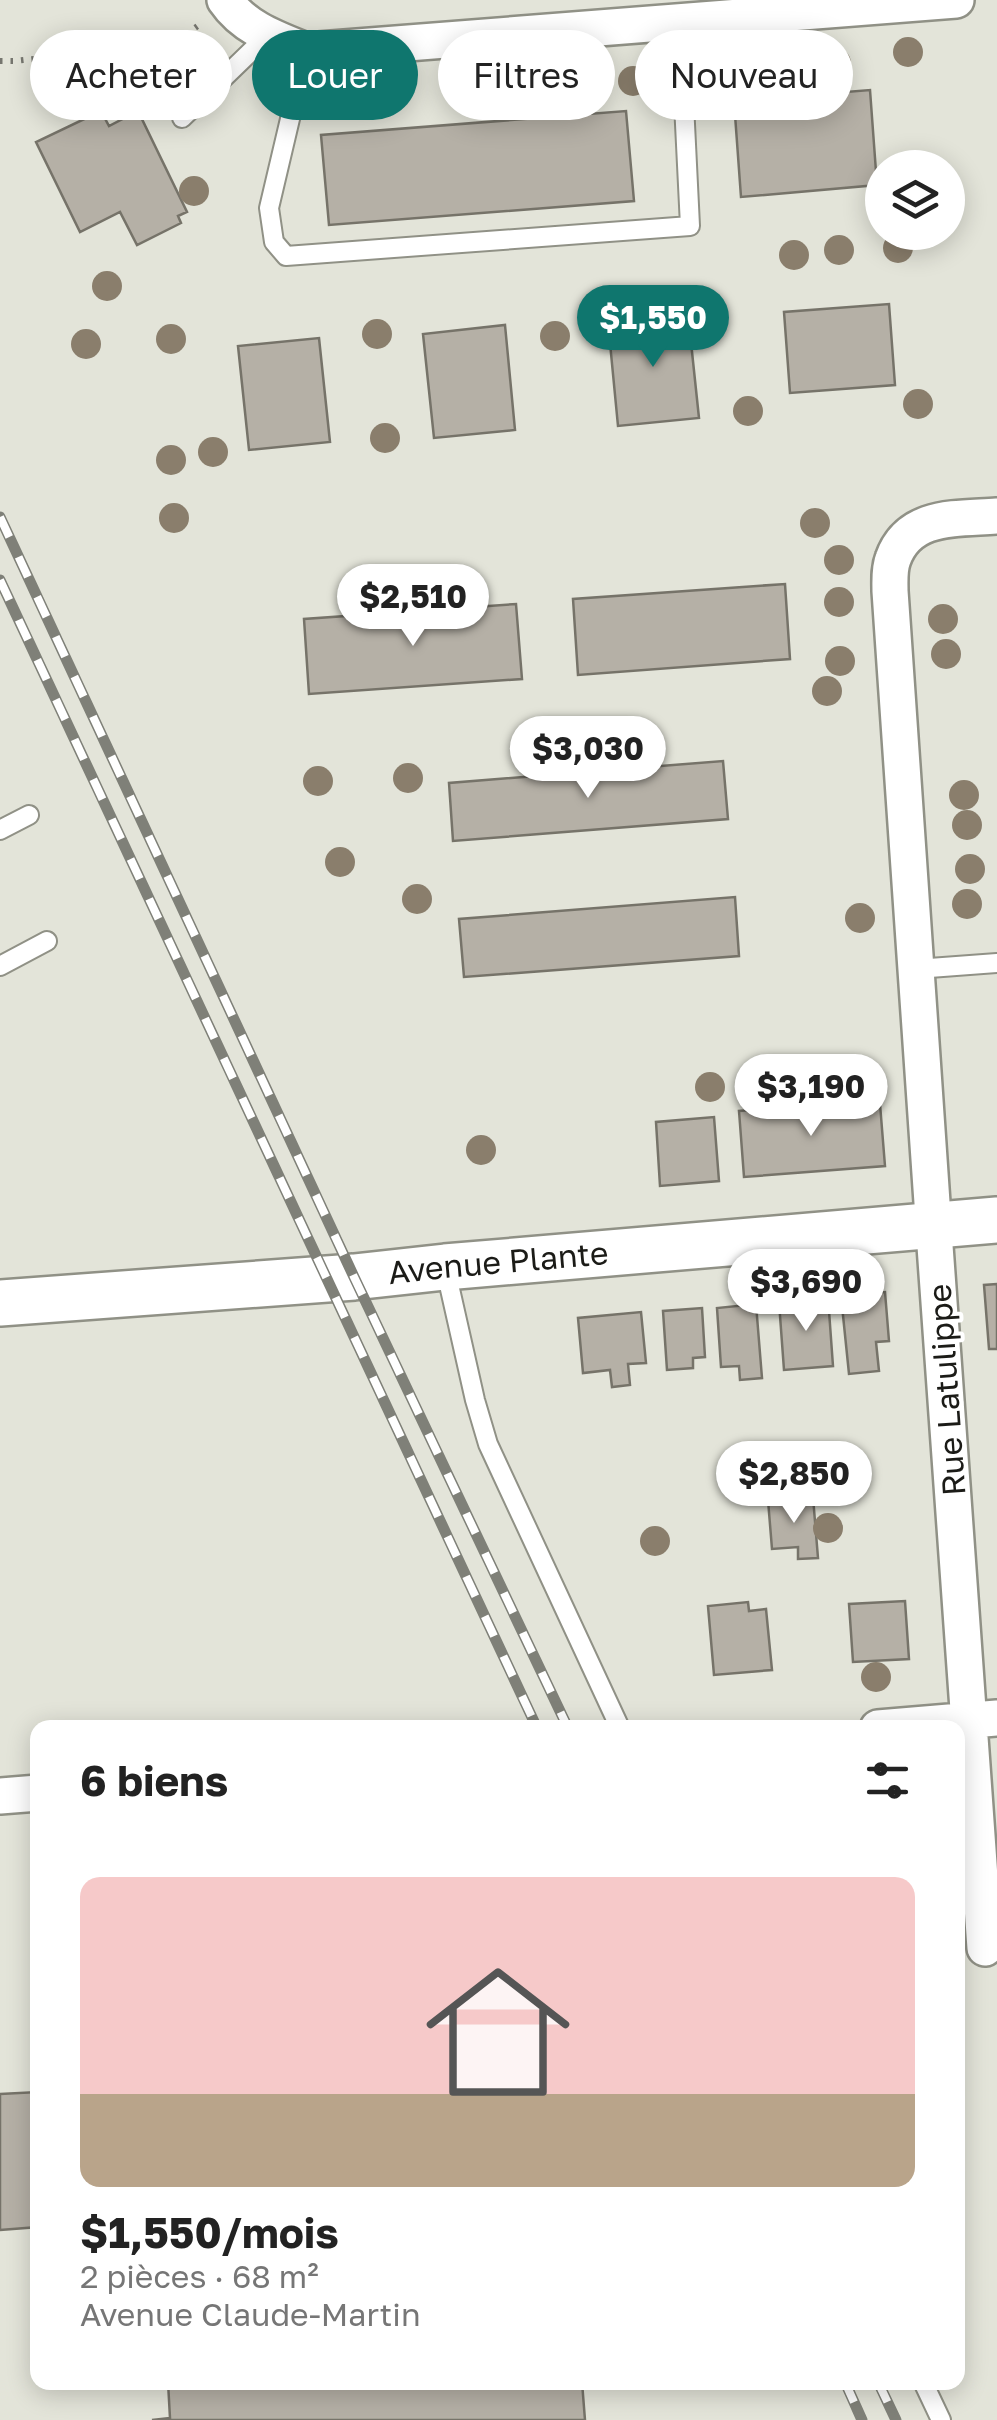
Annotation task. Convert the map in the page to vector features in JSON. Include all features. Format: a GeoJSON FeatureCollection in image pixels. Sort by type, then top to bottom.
{"type":"FeatureCollection","features":[{"type":"Feature","properties":{"kind":"street"},"geometry":{"type":"LineString","coordinates":[[418,42],[956,0]]}},
{"type":"Feature","properties":{"kind":"street"},"geometry":{"type":"LineString","coordinates":[[241,15],[268,30]]}},
{"type":"Feature","properties":{"kind":"street","name":"Rue Latulippe"},"geometry":{"type":"LineString","coordinates":[[985,1948],[984,1719],[935,1224],[890,592],[892,562],[904,536],[927,523],[997,516]]}},
{"type":"Feature","properties":{"kind":"street","name":"Avenue Plante"},"geometry":{"type":"LineString","coordinates":[[0,1303],[997,1220]]}},
{"type":"Feature","properties":{"kind":"street"},"geometry":{"type":"LineString","coordinates":[[0,1796],[30,1794]]}},
{"type":"Feature","properties":{"kind":"lane"},"geometry":{"type":"LineString","coordinates":[[290,120],[270,208],[274,242],[286,256],[690,226],[680,22]]}},
{"type":"Feature","properties":{"kind":"lane"},"geometry":{"type":"LineString","coordinates":[[0,830],[28,816]]}},
{"type":"Feature","properties":{"kind":"lane"},"geometry":{"type":"LineString","coordinates":[[0,966],[47,940]]}},
{"type":"Feature","properties":{"kind":"lane"},"geometry":{"type":"LineString","coordinates":[[916,968],[997,963]]}},
{"type":"Feature","properties":{"kind":"lane"},"geometry":{"type":"LineString","coordinates":[[445,1266],[488,1444],[616,1720]]}},
{"type":"Feature","properties":{"kind":"lane"},"geometry":{"type":"LineString","coordinates":[[928,2390],[941,2420]]}},
{"type":"Feature","properties":{"kind":"path"},"geometry":{"type":"LineString","coordinates":[[0,60],[115,50],[188,33],[241,15]]}},
{"type":"Feature","properties":{"kind":"building"},"geometry":{"type":"Polygon","coordinates":[[[870,90],[874,150],[865,150],[865,186],[741,197],[735,120],[853,120],[853,91],[870,90]]]}},
{"type":"Feature","properties":{"kind":"building"},"geometry":{"type":"Polygon","coordinates":[[[626,111],[634,201],[329,225],[321,135],[512,120],[615,120],[615,112],[626,111]]]}},
{"type":"Feature","properties":{"kind":"building"},"geometry":{"type":"Polygon","coordinates":[[[82,120],[106,120],[109,126],[121,120],[142,120],[187,212],[178,216],[181,223],[137,245],[120,212],[80,232],[36,142],[82,120]]]}},
{"type":"Feature","properties":{"kind":"building"},"geometry":{"type":"Polygon","coordinates":[[[889,304],[895,385],[790,393],[784,312],[889,304]]]}},
{"type":"Feature","properties":{"kind":"building"},"geometry":{"type":"Polygon","coordinates":[[[688,314],[699,418],[618,426],[608,322],[688,314]]]}},
{"type":"Feature","properties":{"kind":"building"},"geometry":{"type":"Polygon","coordinates":[[[505,325],[515,430],[434,438],[423,334],[505,325]]]}},
{"type":"Feature","properties":{"kind":"building"},"geometry":{"type":"Polygon","coordinates":[[[319,338],[330,442],[249,450],[238,346],[319,338]]]}},
{"type":"Feature","properties":{"kind":"building"},"geometry":{"type":"Polygon","coordinates":[[[785,584],[790,659],[578,675],[573,599],[785,584]]]}},
{"type":"Feature","properties":{"kind":"building"},"geometry":{"type":"Polygon","coordinates":[[[516,604],[522,679],[309,694],[304,619],[516,604]]]}},
{"type":"Feature","properties":{"kind":"building"},"geometry":{"type":"Polygon","coordinates":[[[723,761],[728,819],[453,841],[449,783],[723,761]]]}},
{"type":"Feature","properties":{"kind":"building"},"geometry":{"type":"Polygon","coordinates":[[[735,897],[739,956],[464,977],[459,919],[735,897]]]}},
{"type":"Feature","properties":{"kind":"building"},"geometry":{"type":"Polygon","coordinates":[[[834,1103],[834,1107],[880,1104],[885,1166],[744,1177],[739,1111],[834,1103]]]}},
{"type":"Feature","properties":{"kind":"building"},"geometry":{"type":"Polygon","coordinates":[[[714,1117],[719,1181],[660,1186],[656,1122],[714,1117]]]}},
{"type":"Feature","properties":{"kind":"building"},"geometry":{"type":"Polygon","coordinates":[[[997,1284],[997,1349],[989,1349],[984,1285],[997,1284]]]}},
{"type":"Feature","properties":{"kind":"building"},"geometry":{"type":"Polygon","coordinates":[[[885,1292],[889,1341],[876,1342],[879,1371],[849,1374],[841,1296],[885,1292]]]}},
{"type":"Feature","properties":{"kind":"building"},"geometry":{"type":"Polygon","coordinates":[[[828,1297],[833,1366],[784,1370],[779,1302],[828,1297]]]}},
{"type":"Feature","properties":{"kind":"building"},"geometry":{"type":"Polygon","coordinates":[[[756,1304],[762,1378],[740,1380],[739,1366],[721,1367],[717,1308],[756,1304]]]}},
{"type":"Feature","properties":{"kind":"building"},"geometry":{"type":"Polygon","coordinates":[[[702,1308],[705,1357],[693,1358],[693,1368],[667,1370],[663,1311],[702,1308]]]}},
{"type":"Feature","properties":{"kind":"building"},"geometry":{"type":"Polygon","coordinates":[[[641,1312],[646,1363],[628,1364],[630,1385],[612,1387],[610,1370],[583,1373],[578,1318],[641,1312]]]}},
{"type":"Feature","properties":{"kind":"building"},"geometry":{"type":"Polygon","coordinates":[[[813,1497],[818,1558],[798,1559],[798,1547],[772,1549],[768,1500],[813,1497]]]}},
{"type":"Feature","properties":{"kind":"building"},"geometry":{"type":"Polygon","coordinates":[[[905,1601],[909,1659],[853,1662],[849,1604],[905,1601]]]}},
{"type":"Feature","properties":{"kind":"building"},"geometry":{"type":"Polygon","coordinates":[[[748,1602],[749,1611],[766,1609],[772,1670],[714,1675],[708,1606],[748,1602]]]}},
{"type":"Feature","properties":{"kind":"building"},"geometry":{"type":"Polygon","coordinates":[[[30,2092],[30,2228],[0,2230],[0,2094],[30,2092]]]}},
{"type":"Feature","properties":{"kind":"building"},"geometry":{"type":"Polygon","coordinates":[[[168,2390],[583,2390],[585,2420],[152,2420],[170,2418],[168,2390]]]}},
{"type":"Feature","properties":{"kind":"railway"},"geometry":{"type":"LineString","coordinates":[[0,517],[564,1720]]}},
{"type":"Feature","properties":{"kind":"railway"},"geometry":{"type":"LineString","coordinates":[[0,580],[533,1720]]}},
{"type":"Feature","properties":{"kind":"railway"},"geometry":{"type":"LineString","coordinates":[[849,2390],[862,2420]]}},
{"type":"Feature","properties":{"kind":"railway"},"geometry":{"type":"LineString","coordinates":[[882,2390],[896,2420]]}}]}
